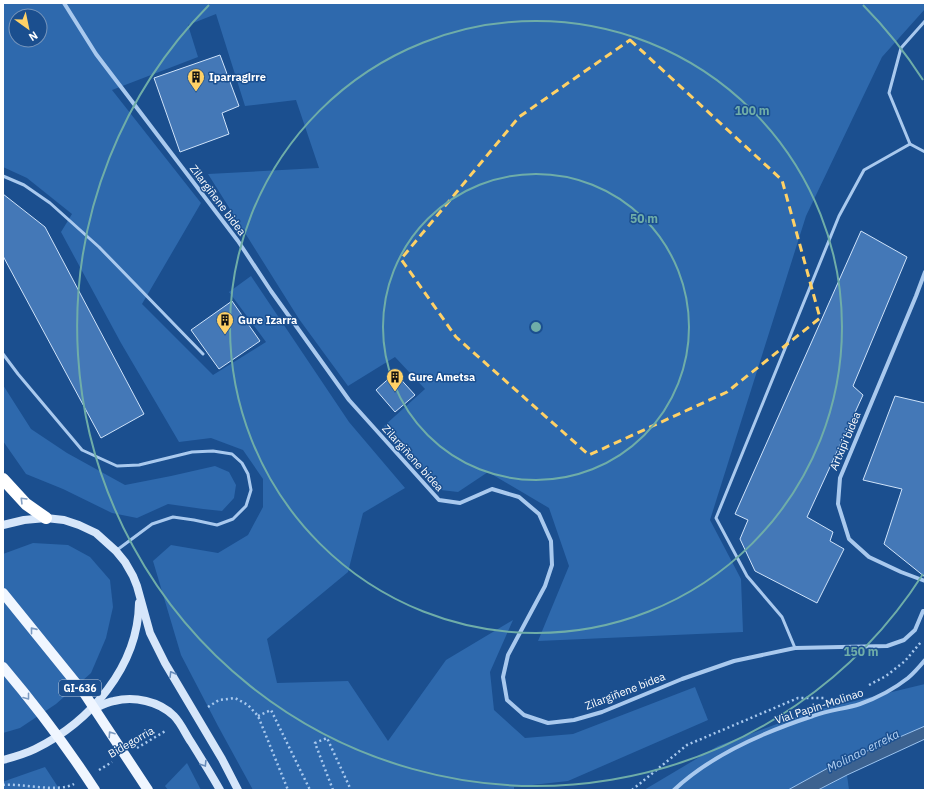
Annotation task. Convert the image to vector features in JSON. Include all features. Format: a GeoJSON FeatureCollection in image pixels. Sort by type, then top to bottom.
{"type":"FeatureCollection","features":[{"type":"Feature","properties":{"kind":"highway"},"geometry":{"type":"LineString","coordinates":[[3,479],[26,504],[46,518]]}},
{"type":"Feature","properties":{"kind":"main road","name":"GI-636"},"geometry":{"type":"LineString","coordinates":[[3,593],[84,693],[148,790]]}},
{"type":"Feature","properties":{"kind":"main road"},"geometry":{"type":"LineString","coordinates":[[3,667],[81,768],[95,790]]}},
{"type":"Feature","properties":{"kind":"street","name":"Zilargiñene bidea"},"geometry":{"type":"LineString","coordinates":[[64,3],[96,54],[238,241],[271,291],[349,400],[439,500],[460,503],[492,489],[519,497],[539,514],[551,541],[552,565],[545,586],[508,655],[503,677],[506,700],[524,715],[548,723],[574,720],[602,712],[682,679],[734,661],[795,648],[887,646],[904,640],[915,630],[923,611],[925,611]]}},
{"type":"Feature","properties":{"kind":"street","name":"Artxipi bidea"},"geometry":{"type":"LineString","coordinates":[[925,272],[840,478],[838,504],[849,539],[869,557],[925,582]]}},
{"type":"Feature","properties":{"kind":"street"},"geometry":{"type":"LineString","coordinates":[[3,525],[24,520],[46,518],[64,520],[79,524],[96,533],[116,551],[125,562],[133,576],[150,632],[165,663],[238,790]]}},
{"type":"Feature","properties":{"kind":"street"},"geometry":{"type":"LineString","coordinates":[[3,760],[33,750],[71,728],[92,710],[109,688],[128,654],[138,620],[139,604],[137,586]]}},
{"type":"Feature","properties":{"kind":"street","name":"Vial Papin-Molinao"},"geometry":{"type":"LineString","coordinates":[[674,790],[711,761],[767,732],[818,714],[860,704],[888,691],[909,677],[925,660]]}},
{"type":"Feature","properties":{"kind":"street"},"geometry":{"type":"LineString","coordinates":[[92,710],[113,701],[126,700],[142,700],[154,703],[166,710],[175,717],[220,790]]}},
{"type":"Feature","properties":{"kind":"lane"},"geometry":{"type":"LineString","coordinates":[[925,21],[901,48],[888,93],[910,144],[925,152]]}},
{"type":"Feature","properties":{"kind":"lane"},"geometry":{"type":"LineString","coordinates":[[795,648],[782,617],[747,576],[716,518],[839,216],[864,170],[910,144]]}},
{"type":"Feature","properties":{"kind":"lane"},"geometry":{"type":"LineString","coordinates":[[3,176],[24,185],[50,202],[98,247],[203,354]]}},
{"type":"Feature","properties":{"kind":"lane"},"geometry":{"type":"LineString","coordinates":[[3,354],[82,450],[118,466],[139,465],[192,452],[213,451],[232,454],[242,464],[248,474],[251,490],[246,506],[233,519],[217,525],[173,517],[152,524],[116,551]]}},
{"type":"Feature","properties":{"kind":"path"},"geometry":{"type":"LineString","coordinates":[[863,688],[886,676],[905,661],[923,640]]}},
{"type":"Feature","properties":{"kind":"path"},"geometry":{"type":"LineString","coordinates":[[632,790],[686,746],[798,698],[829,697]]}},
{"type":"Feature","properties":{"kind":"path"},"geometry":{"type":"LineString","coordinates":[[205,708],[218,700],[235,698],[248,705],[258,716],[288,790]]}},
{"type":"Feature","properties":{"kind":"path"},"geometry":{"type":"LineString","coordinates":[[258,716],[271,710],[310,790]]}},
{"type":"Feature","properties":{"kind":"path","name":"Bidegorria"},"geometry":{"type":"LineString","coordinates":[[137,748],[171,728]]}},
{"type":"Feature","properties":{"kind":"path"},"geometry":{"type":"LineString","coordinates":[[333,790],[316,743],[327,738],[351,790]]}},
{"type":"Feature","properties":{"kind":"path","name":"Bidegorria"},"geometry":{"type":"LineString","coordinates":[[96,771],[117,760]]}},
{"type":"Feature","properties":{"kind":"path"},"geometry":{"type":"LineString","coordinates":[[3,785],[51,788],[69,787],[76,783]]}},
{"type":"Feature","properties":{"kind":"highlighted area"},"geometry":{"type":"Polygon","coordinates":[[[630,40],[782,180],[820,318],[727,392],[589,455],[456,337],[401,259],[519,117],[630,40]]]}},
{"type":"Feature","properties":{"kind":"shaded area"},"geometry":{"type":"Polygon","coordinates":[[[3,3],[925,3],[925,9],[882,57],[806,216],[710,520],[741,579],[743,632],[538,641],[569,566],[549,508],[488,472],[458,492],[441,490],[384,426],[425,389],[395,357],[348,386],[299,319],[208,174],[319,168],[296,100],[245,106],[216,14],[188,25],[198,57],[112,90],[201,203],[142,304],[213,375],[266,342],[229,292],[251,276],[349,422],[405,488],[363,513],[348,572],[267,639],[277,683],[348,681],[388,741],[446,660],[513,620],[490,672],[494,710],[525,738],[573,734],[695,687],[708,720],[568,781],[514,787],[514,790],[253,790],[181,655],[153,561],[171,545],[218,553],[248,535],[263,507],[263,479],[243,450],[211,438],[179,442],[121,343],[61,232],[72,214],[27,178],[3,167],[3,3]]]}},
{"type":"Feature","properties":{"kind":"shaded area"},"geometry":{"type":"Polygon","coordinates":[[[3,385],[31,429],[67,453],[125,485],[215,466],[229,472],[236,485],[234,498],[222,511],[168,504],[137,518],[112,513],[63,489],[26,474],[3,441],[3,385]]]}},
{"type":"Feature","properties":{"kind":"shaded area"},"geometry":{"type":"Polygon","coordinates":[[[33,543],[68,545],[90,557],[110,580],[113,607],[106,638],[91,673],[56,704],[20,728],[3,733],[3,554],[33,543]]]}},
{"type":"Feature","properties":{"kind":"shaded area"},"geometry":{"type":"Polygon","coordinates":[[[925,684],[925,726],[828,768],[788,790],[644,790],[718,746],[809,712],[925,684]]]}},
{"type":"Feature","properties":{"kind":"shaded area"},"geometry":{"type":"Polygon","coordinates":[[[925,726],[925,739],[818,790],[788,790],[828,768],[925,726]]]}},
{"type":"Feature","properties":{"kind":"shaded area"},"geometry":{"type":"Polygon","coordinates":[[[187,763],[201,790],[168,790],[165,786],[187,763]]]}},
{"type":"Feature","properties":{"kind":"shaded area"},"geometry":{"type":"Polygon","coordinates":[[[45,767],[60,790],[3,790],[3,782],[45,767]]]}},
{"type":"Feature","properties":{"kind":"shaded area"},"geometry":{"type":"Polygon","coordinates":[[[847,775],[849,790],[819,790],[847,775]]]}},
{"type":"Feature","properties":{"kind":"building","name":"Iparragirre"},"geometry":{"type":"Polygon","coordinates":[[[220,55],[239,106],[222,113],[229,134],[180,152],[154,78],[220,55]]]}},
{"type":"Feature","properties":{"kind":"building"},"geometry":{"type":"Polygon","coordinates":[[[3,194],[45,227],[144,414],[101,438],[3,256],[3,194]]]}},
{"type":"Feature","properties":{"kind":"building"},"geometry":{"type":"Polygon","coordinates":[[[861,231],[907,257],[853,386],[863,395],[807,517],[833,532],[830,541],[844,549],[817,603],[755,571],[740,539],[748,520],[735,514],[861,231]]]}},
{"type":"Feature","properties":{"kind":"building","name":"Gure Izarra"},"geometry":{"type":"Polygon","coordinates":[[[232,301],[260,341],[219,369],[191,330],[232,301]]]}},
{"type":"Feature","properties":{"kind":"building","name":"Gure Ametsa"},"geometry":{"type":"Polygon","coordinates":[[[395,373],[415,395],[395,412],[376,390],[395,373]]]}},
{"type":"Feature","properties":{"kind":"building"},"geometry":{"type":"Polygon","coordinates":[[[895,396],[925,403],[925,577],[884,544],[902,489],[863,480],[895,396]]]}},
{"type":"Feature","properties":{"kind":"place","name":"Iparragirre"},"geometry":{"type":"Point","coordinates":[196,92]}},
{"type":"Feature","properties":{"kind":"place","name":"Gure Izarra"},"geometry":{"type":"Point","coordinates":[225,335]}},
{"type":"Feature","properties":{"kind":"place","name":"Gure Ametsa"},"geometry":{"type":"Point","coordinates":[395,392]}},
{"type":"Feature","properties":{"kind":"water label","name":"Molinao erreka"},"geometry":{"type":"Point","coordinates":[863,751]}}]}
